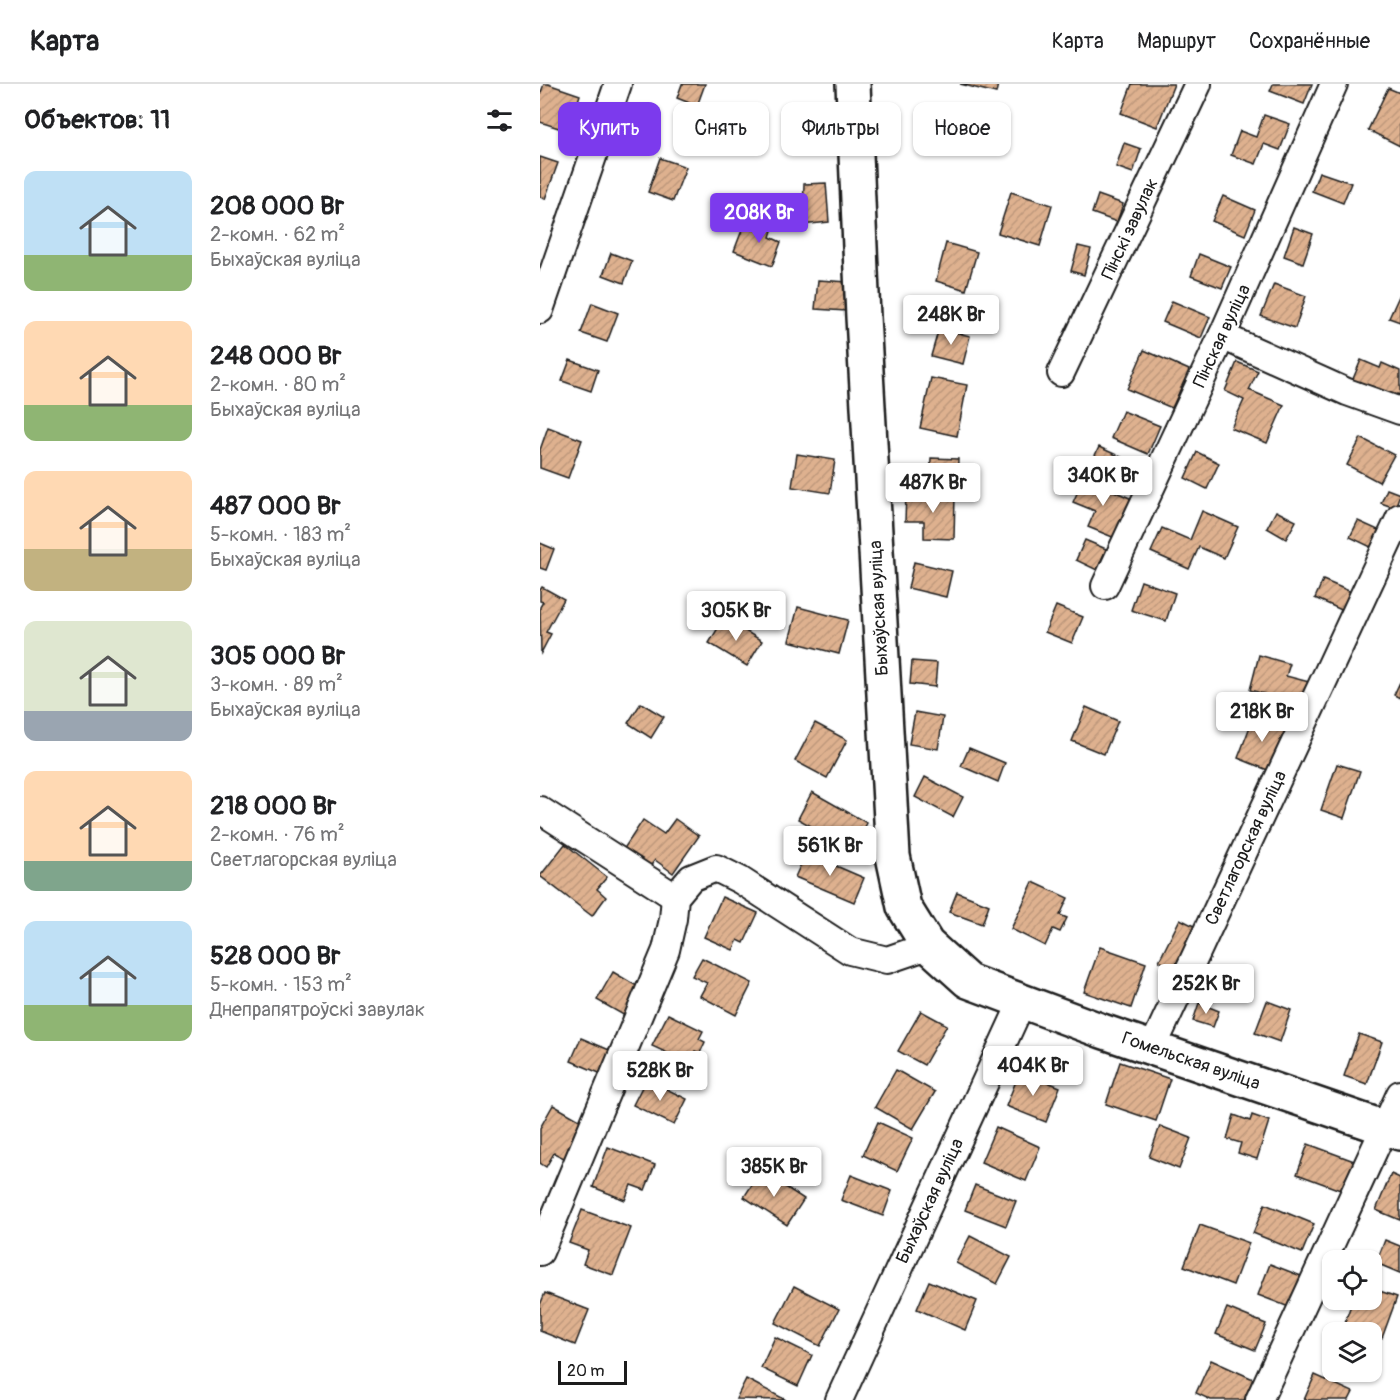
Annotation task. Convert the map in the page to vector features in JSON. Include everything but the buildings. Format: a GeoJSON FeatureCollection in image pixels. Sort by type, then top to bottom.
{"type":"FeatureCollection","features":[{"type":"Feature","properties":{"kind":"main road","name":"Быхаўская вуліца"},"geometry":{"type":"LineString","coordinates":[[853,84],[893,856],[904,907],[928,945]]}},
{"type":"Feature","properties":{"kind":"main road","name":"Гомельская вуліца"},"geometry":{"type":"LineString","coordinates":[[928,945],[968,981],[1152,1048],[1392,1129]]}},
{"type":"Feature","properties":{"kind":"street"},"geometry":{"type":"LineString","coordinates":[[540,310],[618,84]]}},
{"type":"Feature","properties":{"kind":"street","name":"Пінскі завулак"},"geometry":{"type":"LineString","coordinates":[[1061,374],[1198,84]]}},
{"type":"Feature","properties":{"kind":"street","name":"Пінская вуліца"},"geometry":{"type":"LineString","coordinates":[[1105,586],[1222,336],[1334,84]]}},
{"type":"Feature","properties":{"kind":"street"},"geometry":{"type":"LineString","coordinates":[[1222,336],[1347,392],[1400,411]]}},
{"type":"Feature","properties":{"kind":"street","name":"Светлагорская вуліца"},"geometry":{"type":"LineString","coordinates":[[1152,1048],[1400,517]]}},
{"type":"Feature","properties":{"kind":"street"},"geometry":{"type":"LineString","coordinates":[[540,810],[675,897]]}},
{"type":"Feature","properties":{"kind":"street"},"geometry":{"type":"LineString","coordinates":[[540,1252],[666,950],[675,897],[691,878],[716,867],[850,951],[888,960],[928,945]]}},
{"type":"Feature","properties":{"kind":"street","name":"Быхаўская вуліца"},"geometry":{"type":"LineString","coordinates":[[839,1400],[1022,1002]]}},
{"type":"Feature","properties":{"kind":"street"},"geometry":{"type":"LineString","coordinates":[[1259,1400],[1392,1129],[1400,1094]]}}]}
